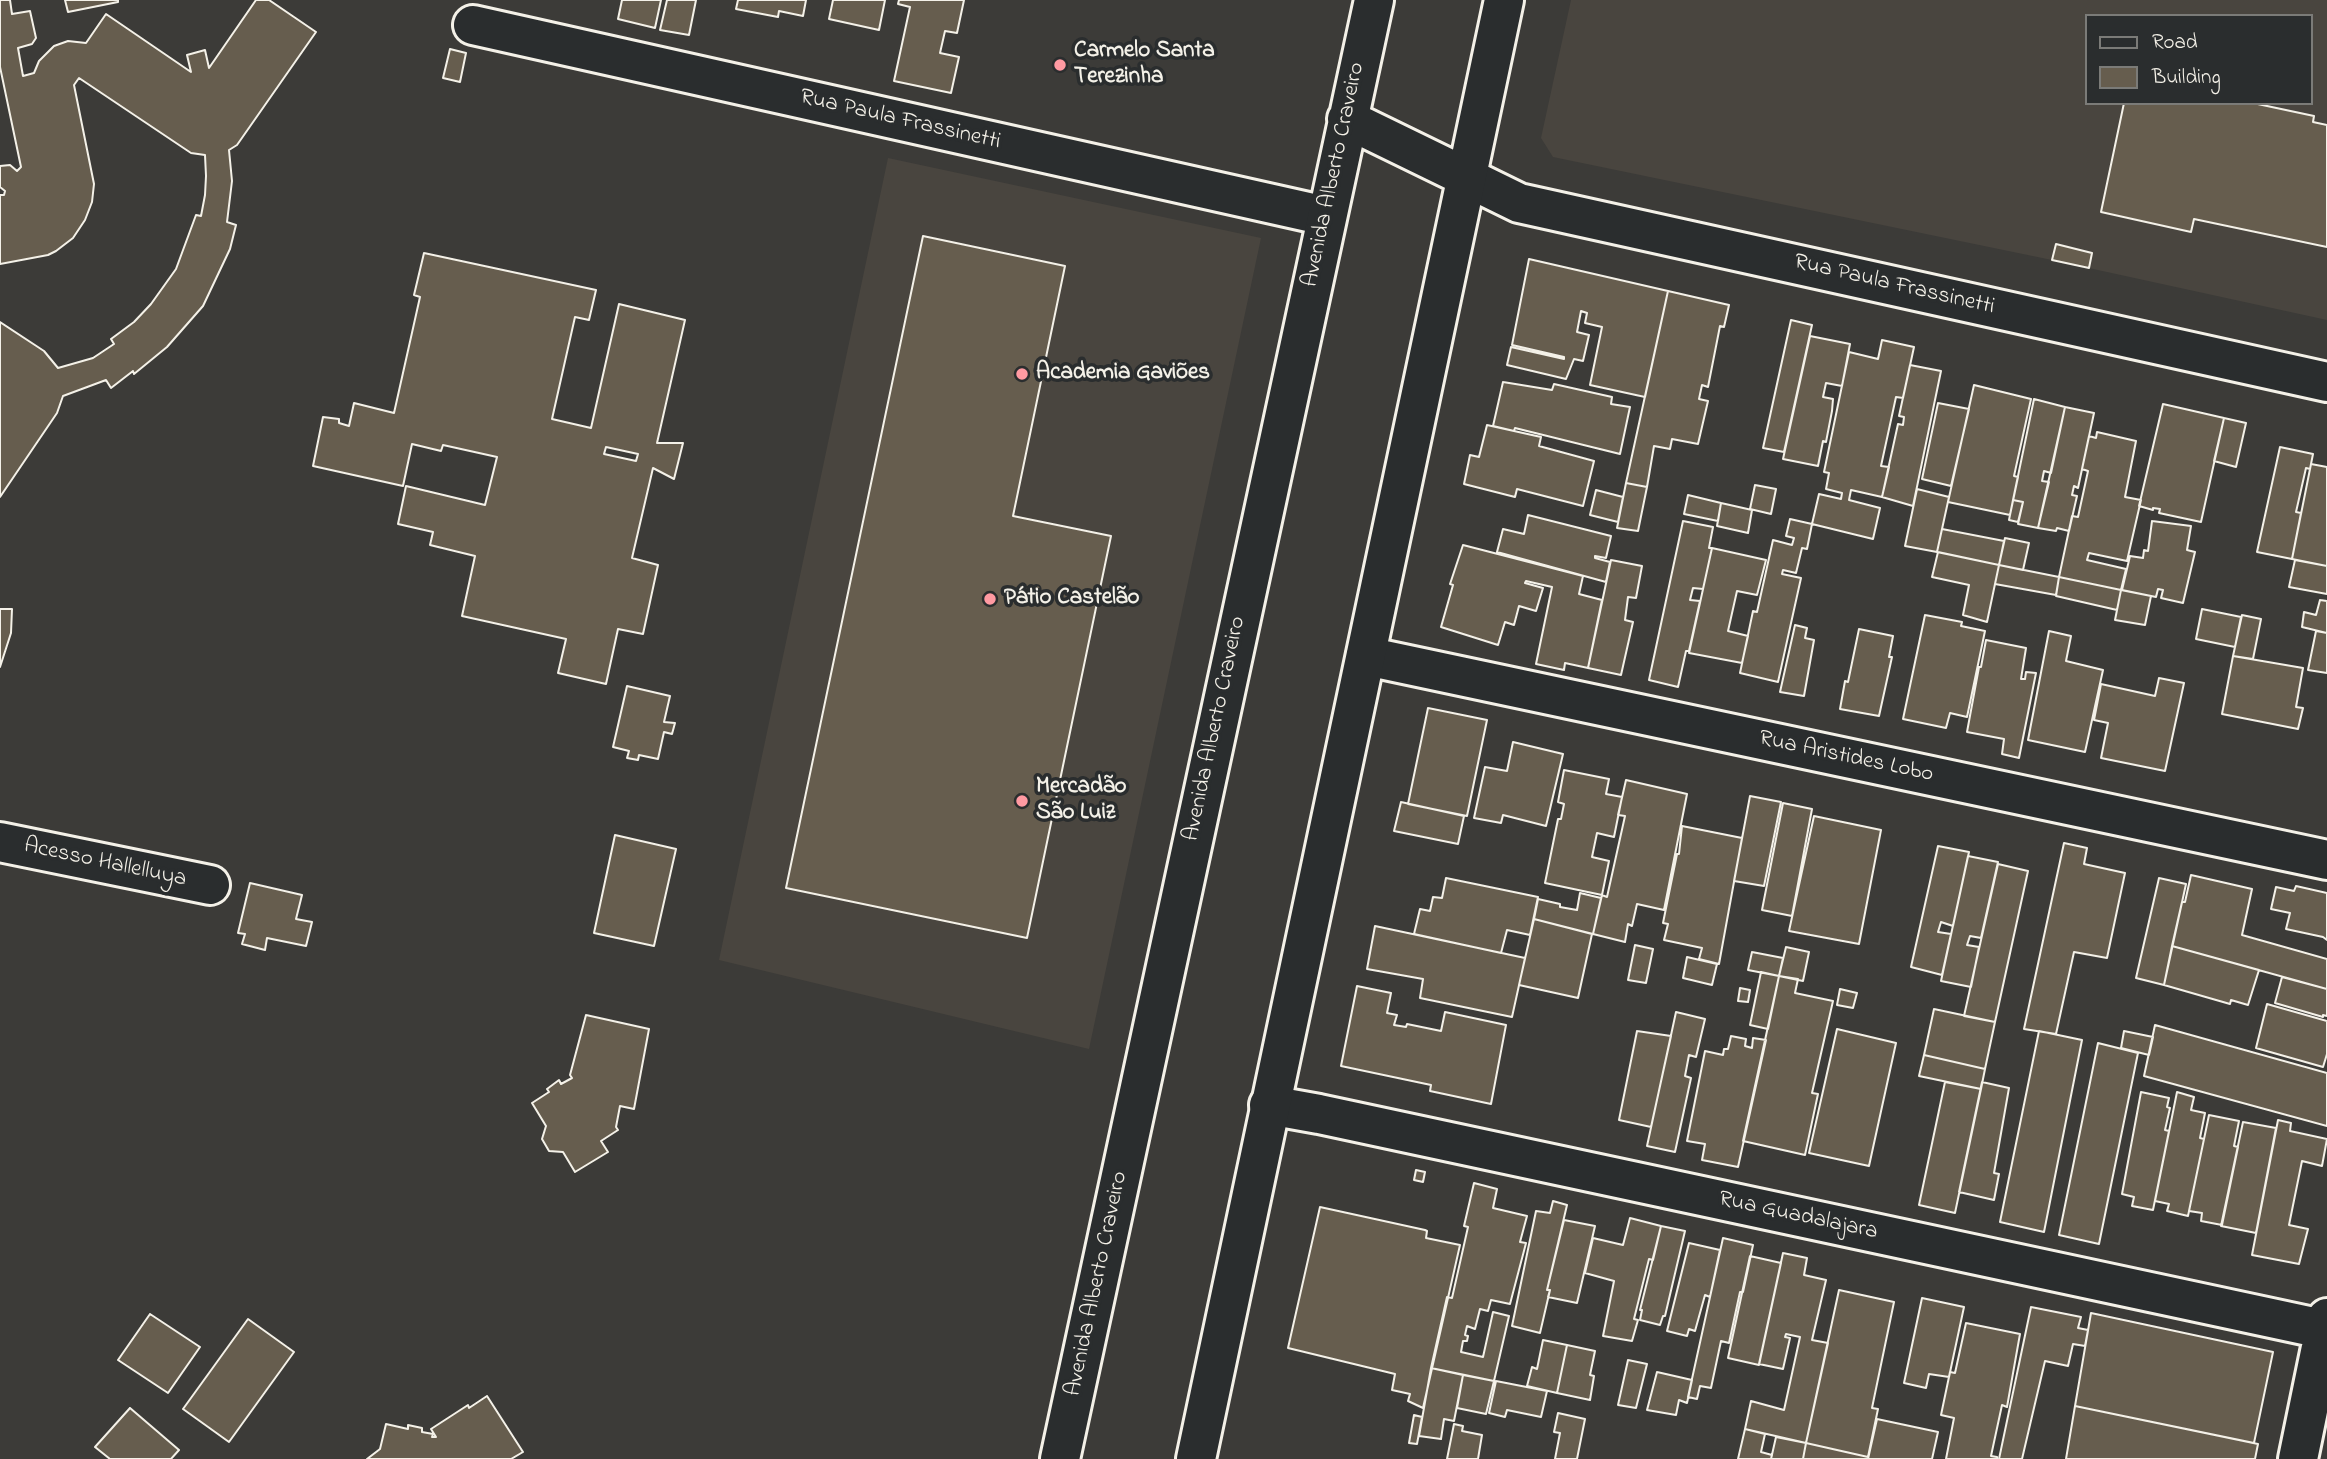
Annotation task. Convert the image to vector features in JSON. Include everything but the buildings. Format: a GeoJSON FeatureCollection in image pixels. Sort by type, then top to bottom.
{"type":"FeatureCollection","features":[{"type":"Feature","properties":{"kind":"street","name":"Avenida Alberto Craveiro"},"geometry":{"type":"LineString","coordinates":[[1060,1459],[1374,0]]}},
{"type":"Feature","properties":{"kind":"street"},"geometry":{"type":"LineString","coordinates":[[1196,1459],[1504,0]]}},
{"type":"Feature","properties":{"kind":"street","name":"Rua Paula Frassinetti"},"geometry":{"type":"LineString","coordinates":[[473,24],[1326,216]]}},
{"type":"Feature","properties":{"kind":"street","name":"Rua Paula Frassinetti"},"geometry":{"type":"LineString","coordinates":[[1347,119],[1519,203],[2327,382]]}},
{"type":"Feature","properties":{"kind":"street","name":"Rua Aristides Lobo"},"geometry":{"type":"LineString","coordinates":[[1366,656],[2327,860]]}},
{"type":"Feature","properties":{"kind":"street","name":"Acesso Hallelluya"},"geometry":{"type":"LineString","coordinates":[[0,842],[210,885]]}},
{"type":"Feature","properties":{"kind":"street","name":"Rua Guadalajara"},"geometry":{"type":"LineString","coordinates":[[1269,1105],[2326,1326]]}},
{"type":"Feature","properties":{"kind":"street"},"geometry":{"type":"LineString","coordinates":[[2298,1459],[2326,1326]]}},
{"type":"Feature","properties":{"kind":"shaded area"},"geometry":{"type":"Polygon","coordinates":[[[1571,0],[2327,0],[2327,320],[2052,260],[1553,157],[1541,138],[1571,0]]]}},
{"type":"Feature","properties":{"kind":"shaded area","name":"Pátio Castelão"},"geometry":{"type":"Polygon","coordinates":[[[888,158],[1261,238],[1089,1049],[719,960],[888,158]]]}},
{"type":"Feature","properties":{"kind":"place","name":"Carmelo Santa Terezinha"},"geometry":{"type":"Point","coordinates":[1060,65]}},
{"type":"Feature","properties":{"kind":"place","name":"Academia Gaviões"},"geometry":{"type":"Point","coordinates":[1022,374]}},
{"type":"Feature","properties":{"kind":"place","name":"Pátio Castelão"},"geometry":{"type":"Point","coordinates":[990,599]}},
{"type":"Feature","properties":{"kind":"place","name":"Mercadão São Luiz"},"geometry":{"type":"Point","coordinates":[1022,801]}}]}
